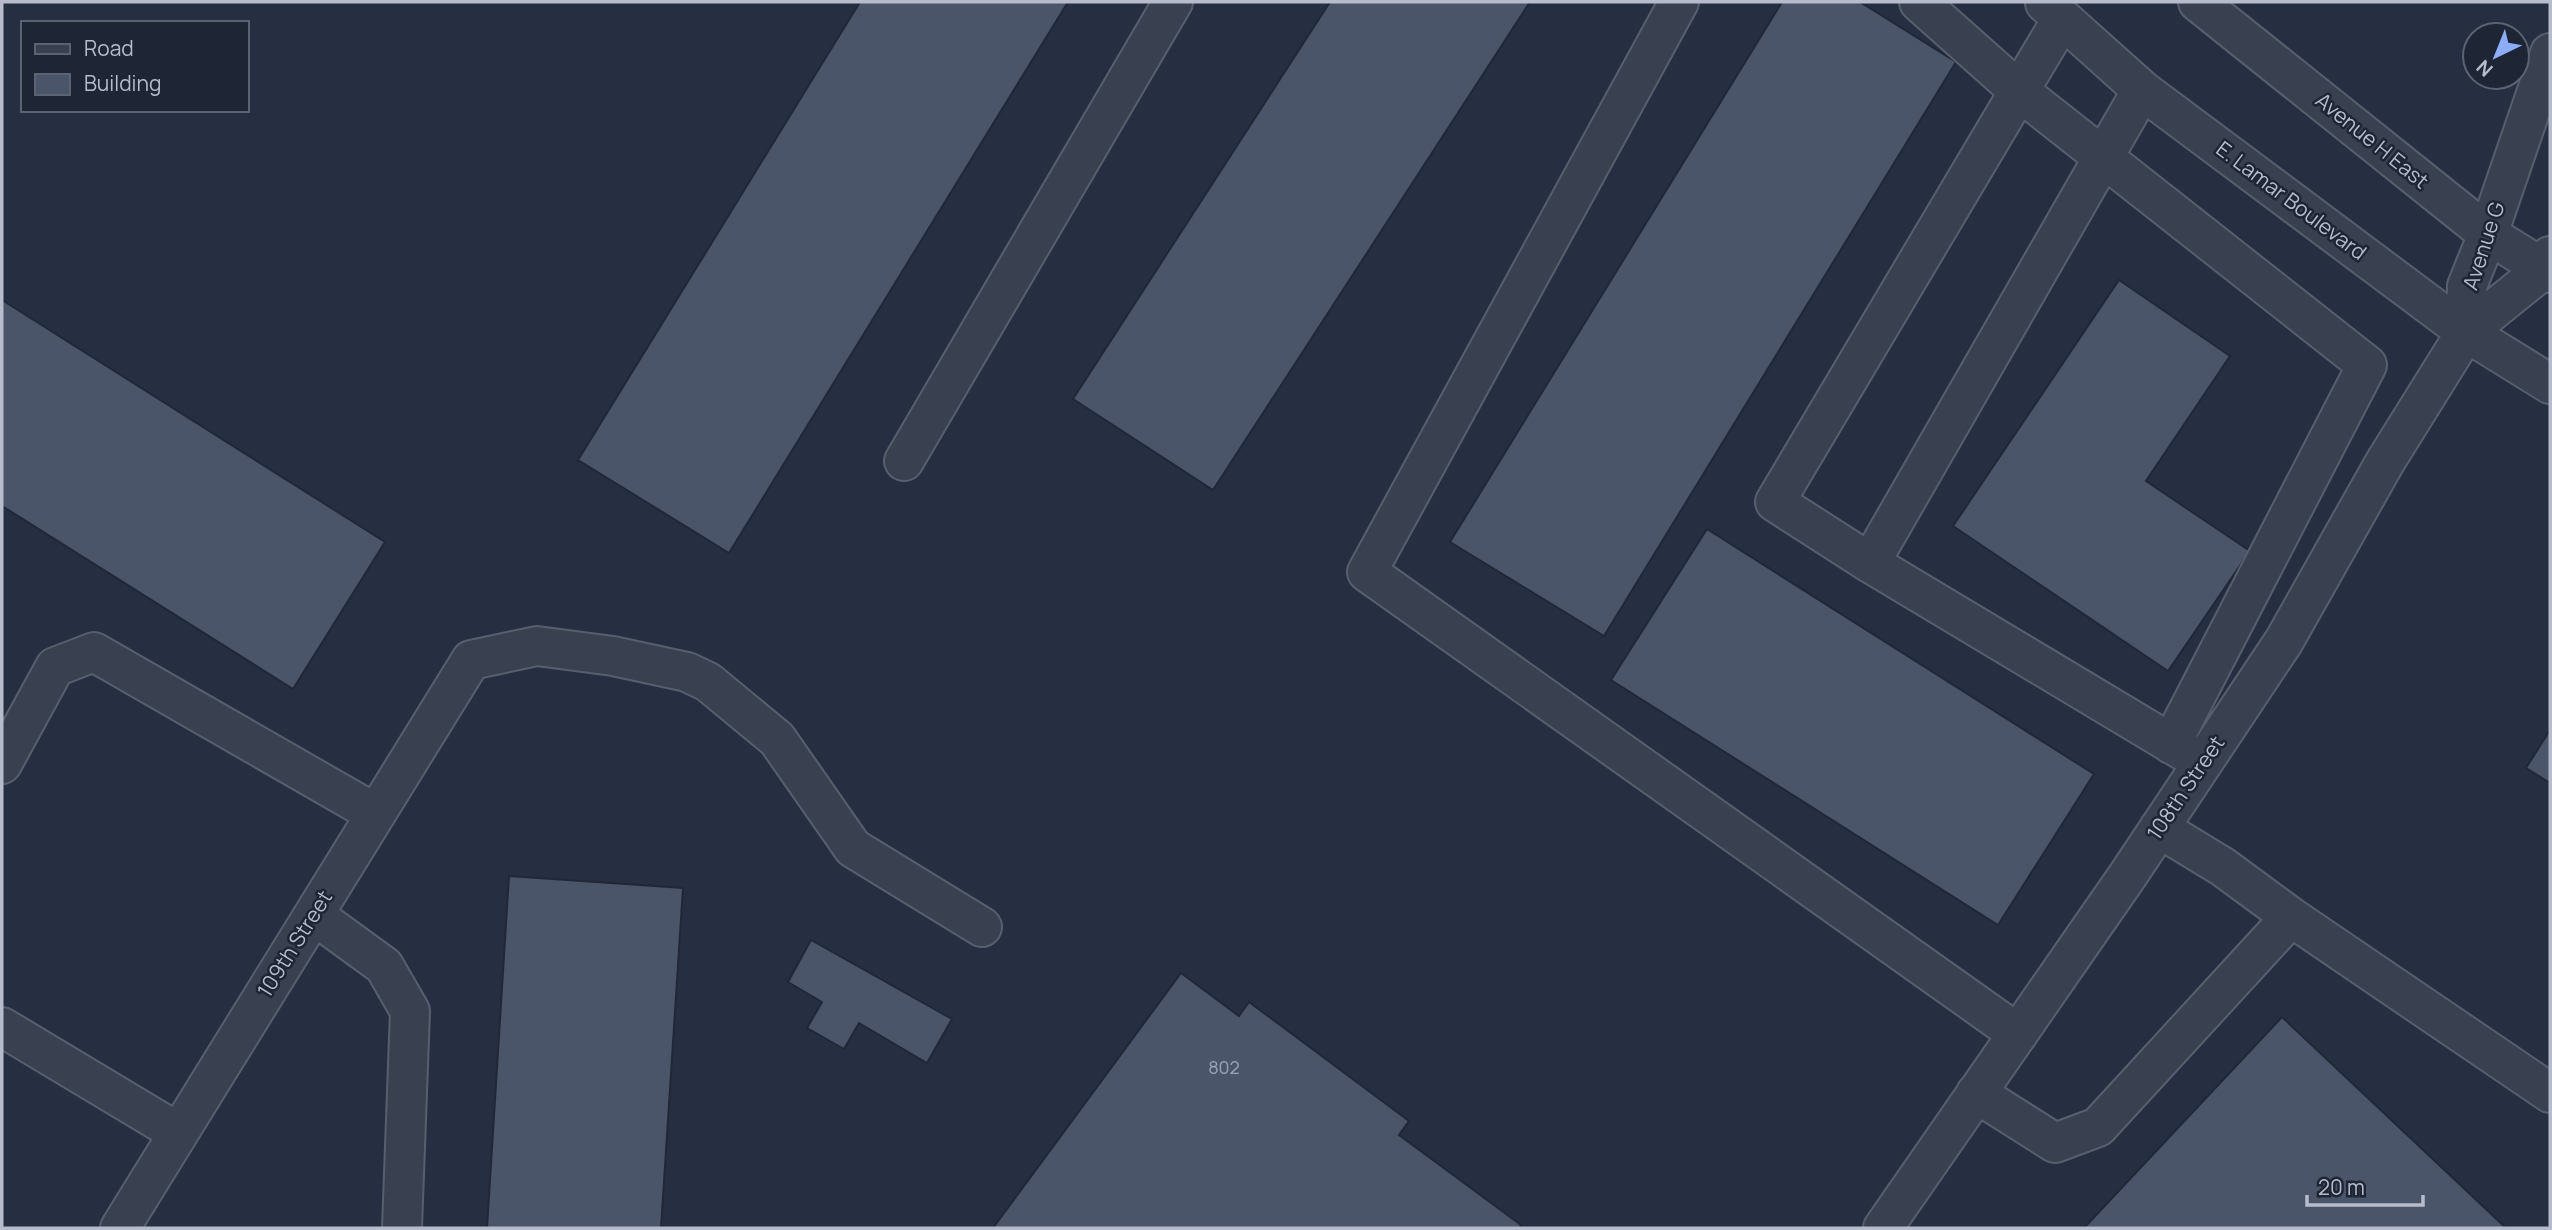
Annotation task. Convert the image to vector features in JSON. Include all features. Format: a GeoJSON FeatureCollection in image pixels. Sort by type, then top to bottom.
{"type":"FeatureCollection","features":[{"type":"Feature","properties":{"kind":"street"},"geometry":{"type":"LineString","coordinates":[[904,461],[1173,2]]}},
{"type":"Feature","properties":{"kind":"street"},"geometry":{"type":"LineString","coordinates":[[1679,2],[1367,572],[2018,1034]]}},
{"type":"Feature","properties":{"kind":"street"},"geometry":{"type":"LineString","coordinates":[[1919,2],[2020,91],[2367,365],[2187,753],[1870,563],[1775,502],[2020,91],[2053,10]]}},
{"type":"Feature","properties":{"kind":"street","name":"Avenue H East"},"geometry":{"type":"LineString","coordinates":[[2198,2],[2488,234],[2548,266]]}},
{"type":"Feature","properties":{"kind":"street","name":"E. Lamar Boulevard"},"geometry":{"type":"LineString","coordinates":[[2053,10],[2142,90],[2466,332],[2550,384]]}},
{"type":"Feature","properties":{"kind":"street","name":"Avenue G"},"geometry":{"type":"LineString","coordinates":[[2466,332],[2467,286],[2488,234],[2550,53]]}},
{"type":"Feature","properties":{"kind":"street"},"geometry":{"type":"LineString","coordinates":[[1870,563],[2142,90]]}},
{"type":"Feature","properties":{"kind":"street","name":"Avenue G"},"geometry":{"type":"LineString","coordinates":[[2466,332],[2548,266]]}},
{"type":"Feature","properties":{"kind":"street","name":"108th Street"},"geometry":{"type":"LineString","coordinates":[[1883,1228],[2160,828],[2187,753],[2284,641],[2385,462],[2466,332]]}},
{"type":"Feature","properties":{"kind":"street","name":"109th Street"},"geometry":{"type":"LineString","coordinates":[[120,1228],[471,660],[537,646],[613,656],[687,672],[708,682],[777,739],[853,848],[982,927]]}},
{"type":"Feature","properties":{"kind":"street"},"geometry":{"type":"LineString","coordinates":[[2,764],[55,667],[94,652],[376,814]]}},
{"type":"Feature","properties":{"kind":"street"},"geometry":{"type":"LineString","coordinates":[[2160,828],[2223,867],[2291,917],[2550,1093]]}},
{"type":"Feature","properties":{"kind":"street"},"geometry":{"type":"LineString","coordinates":[[314,915],[384,966],[410,1011],[402,1228]]}},
{"type":"Feature","properties":{"kind":"street"},"geometry":{"type":"LineString","coordinates":[[1976,1093],[2054,1143],[2098,1127],[2291,917]]}},
{"type":"Feature","properties":{"kind":"street"},"geometry":{"type":"LineString","coordinates":[[2,1027],[177,1132]]}},
{"type":"Feature","properties":{"kind":"building"},"geometry":{"type":"Polygon","coordinates":[[[860,2],[1068,2],[729,553],[578,460],[860,2]]]}},
{"type":"Feature","properties":{"kind":"building"},"geometry":{"type":"Polygon","coordinates":[[[1330,2],[1530,2],[1213,490],[1073,399],[1330,2]]]}},
{"type":"Feature","properties":{"kind":"building"},"geometry":{"type":"Polygon","coordinates":[[[1782,2],[1860,2],[1956,62],[1604,636],[1450,542],[1782,2]]]}},
{"type":"Feature","properties":{"kind":"building"},"geometry":{"type":"Polygon","coordinates":[[[2119,280],[2230,356],[2146,481],[2250,551],[2168,671],[1953,526],[2119,280]]]}},
{"type":"Feature","properties":{"kind":"building"},"geometry":{"type":"Polygon","coordinates":[[[2,300],[385,542],[293,689],[2,506],[2,300]]]}},
{"type":"Feature","properties":{"kind":"building"},"geometry":{"type":"Polygon","coordinates":[[[1707,529],[2094,774],[1998,925],[1611,680],[1707,529]]]}},
{"type":"Feature","properties":{"kind":"building"},"geometry":{"type":"Polygon","coordinates":[[[2550,730],[2550,783],[2526,768],[2550,730]]]}},
{"type":"Feature","properties":{"kind":"building"},"geometry":{"type":"Polygon","coordinates":[[[509,876],[683,888],[661,1228],[487,1228],[509,876]]]}},
{"type":"Feature","properties":{"kind":"building"},"geometry":{"type":"Polygon","coordinates":[[[811,940],[952,1019],[927,1063],[859,1023],[844,1049],[807,1028],[822,1002],[788,982],[811,940]]]}},
{"type":"Feature","properties":{"kind":"building"},"geometry":{"type":"Polygon","coordinates":[[[1181,973],[1239,1016],[1249,1002],[1409,1121],[1399,1135],[1521,1225],[1519,1228],[993,1228],[1181,973]]]}},
{"type":"Feature","properties":{"kind":"building"},"geometry":{"type":"Polygon","coordinates":[[[2282,1017],[2506,1228],[2084,1228],[2282,1017]]]}}]}
